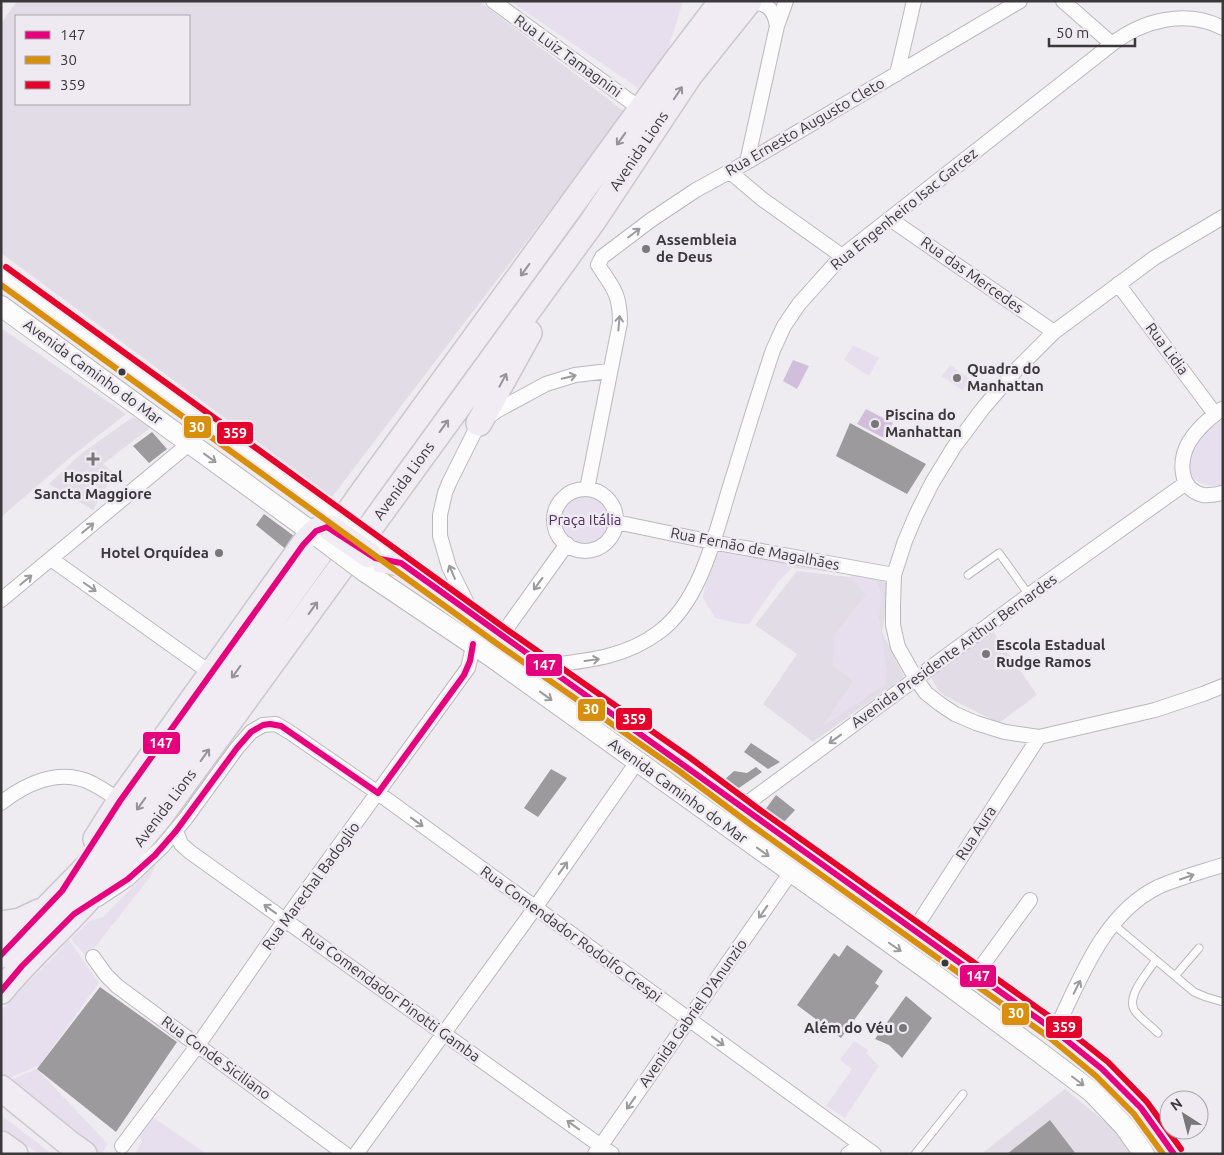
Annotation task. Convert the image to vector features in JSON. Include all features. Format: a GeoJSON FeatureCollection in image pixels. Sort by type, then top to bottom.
{"type":"FeatureCollection","features":[{"type":"Feature","properties":{"kind":"highway","name":"Avenida Lions"},"geometry":{"type":"LineString","coordinates":[[1,955],[96,858],[129,820],[371,481],[674,64],[739,2]]}},
{"type":"Feature","properties":{"kind":"highway","name":"Avenida Lions"},"geometry":{"type":"LineString","coordinates":[[1,991],[22,966],[74,914],[132,851],[161,815],[593,221],[739,2]]}},
{"type":"Feature","properties":{"kind":"highway"},"geometry":{"type":"LineString","coordinates":[[479,423],[593,221]]}},
{"type":"Feature","properties":{"kind":"highway"},"geometry":{"type":"LineString","coordinates":[[62,892],[120,802],[212,674],[325,529],[379,559]]}},
{"type":"Feature","properties":{"kind":"highway"},"geometry":{"type":"LineString","coordinates":[[1,924],[20,920],[44,910]]}},
{"type":"Feature","properties":{"kind":"highway"},"geometry":{"type":"LineString","coordinates":[[1,1088],[84,1154]]}},
{"type":"Feature","properties":{"kind":"highway"},"geometry":{"type":"LineString","coordinates":[[1,1108],[58,1154]]}},
{"type":"Feature","properties":{"kind":"highway"},"geometry":{"type":"LineString","coordinates":[[1,1144],[16,1154]]}},
{"type":"Feature","properties":{"kind":"main road","name":"Avenida Caminho do Mar"},"geometry":{"type":"LineString","coordinates":[[1,274],[325,529]]}},
{"type":"Feature","properties":{"kind":"main road","name":"Avenida Caminho do Mar"},"geometry":{"type":"LineString","coordinates":[[1,306],[190,443],[325,529]]}},
{"type":"Feature","properties":{"kind":"main road","name":"Avenida Caminho do Mar"},"geometry":{"type":"LineString","coordinates":[[379,559],[473,615],[1055,1031],[1102,1069],[1141,1108],[1174,1154]]}},
{"type":"Feature","properties":{"kind":"main road","name":"Avenida Caminho do Mar"},"geometry":{"type":"LineString","coordinates":[[379,559],[473,644],[931,972],[1092,1092],[1125,1127],[1144,1154]]}},
{"type":"Feature","properties":{"kind":"main road"},"geometry":{"type":"LineString","coordinates":[[1021,1039],[1037,1045],[1050,1038],[1055,1031]]}},
{"type":"Feature","properties":{"kind":"street","name":"Rua Luiz Tamagnini"},"geometry":{"type":"LineString","coordinates":[[493,1],[642,110]]}},
{"type":"Feature","properties":{"kind":"street"},"geometry":{"type":"LineString","coordinates":[[747,162],[777,26],[786,1]]}},
{"type":"Feature","properties":{"kind":"street"},"geometry":{"type":"LineString","coordinates":[[897,74],[914,1]]}},
{"type":"Feature","properties":{"kind":"street","name":"Rua Ernesto Augusto Cleto"},"geometry":{"type":"LineString","coordinates":[[609,371],[619,331],[620,308],[615,290],[598,265],[605,254],[696,190],[730,172],[1020,1]]}},
{"type":"Feature","properties":{"kind":"street"},"geometry":{"type":"LineString","coordinates":[[1063,1],[1112,44]]}},
{"type":"Feature","properties":{"kind":"street"},"geometry":{"type":"LineString","coordinates":[[739,2],[758,2],[766,5],[774,14],[777,26]]}},
{"type":"Feature","properties":{"kind":"street","name":"Rua Engenheiro Isac Garcez"},"geometry":{"type":"LineString","coordinates":[[544,666],[601,659],[635,647],[659,633],[672,621],[691,595],[712,542],[773,350],[784,326],[799,304],[842,256],[1132,30],[1153,22],[1184,18],[1204,20],[1223,28]]}},
{"type":"Feature","properties":{"kind":"street"},"geometry":{"type":"LineString","coordinates":[[730,172],[762,200],[842,256]]}},
{"type":"Feature","properties":{"kind":"street"},"geometry":{"type":"LineString","coordinates":[[1223,217],[1154,258],[1054,332],[984,406],[954,447],[932,483],[905,541],[894,575],[893,625],[898,647],[926,693],[955,714],[1005,732],[1039,737],[1155,710],[1223,686]]}},
{"type":"Feature","properties":{"kind":"street","name":"Rua das Mercedes"},"geometry":{"type":"LineString","coordinates":[[890,219],[1054,332]]}},
{"type":"Feature","properties":{"kind":"street","name":"Rua Lidia"},"geometry":{"type":"LineString","coordinates":[[1118,284],[1219,411]]}},
{"type":"Feature","properties":{"kind":"street"},"geometry":{"type":"LineString","coordinates":[[473,615],[450,568],[442,545],[440,515],[445,493],[479,423],[516,399],[546,384],[576,375],[609,371],[586,489]]}},
{"type":"Feature","properties":{"kind":"street"},"geometry":{"type":"LineString","coordinates":[[1219,411],[1196,432],[1188,444],[1182,467],[1186,483],[1195,491],[1203,494],[1223,493]]}},
{"type":"Feature","properties":{"kind":"street"},"geometry":{"type":"LineString","coordinates":[[1,600],[190,443]]}},
{"type":"Feature","properties":{"kind":"street","name":"Avenida Presidente Arthur Bernardes"},"geometry":{"type":"LineString","coordinates":[[726,825],[742,807],[1029,595],[1186,483]]}},
{"type":"Feature","properties":{"kind":"street"},"geometry":{"type":"LineString","coordinates":[[586,489],[596,491],[605,496],[615,512],[616,522],[614,531],[602,546],[584,550],[575,549],[560,537],[554,519],[556,509],[568,494],[586,489]]}},
{"type":"Feature","properties":{"kind":"street","name":"Rua Fernão de Magalhães"},"geometry":{"type":"LineString","coordinates":[[616,522],[712,542],[894,575]]}},
{"type":"Feature","properties":{"kind":"street"},"geometry":{"type":"LineString","coordinates":[[501,636],[567,544]]}},
{"type":"Feature","properties":{"kind":"street"},"geometry":{"type":"LineString","coordinates":[[50,559],[212,674]]}},
{"type":"Feature","properties":{"kind":"street","name":"Rua Marechal Badoglio"},"geometry":{"type":"LineString","coordinates":[[122,1146],[198,1045],[285,920],[464,675],[470,661],[473,644],[473,615]]}},
{"type":"Feature","properties":{"kind":"street","name":"Rua Comendador Rodolfo Crespi"},"geometry":{"type":"LineString","coordinates":[[176,831],[251,732],[263,725],[276,724],[281,726],[378,793],[874,1154]]}},
{"type":"Feature","properties":{"kind":"street","name":"Rua Aura"},"geometry":{"type":"LineString","coordinates":[[914,930],[1039,737]]}},
{"type":"Feature","properties":{"kind":"street"},"geometry":{"type":"LineString","coordinates":[[356,1154],[535,908],[638,762]]}},
{"type":"Feature","properties":{"kind":"street"},"geometry":{"type":"LineString","coordinates":[[1,802],[19,790],[39,781],[69,777],[78,778],[95,785],[120,802]]}},
{"type":"Feature","properties":{"kind":"street"},"geometry":{"type":"LineString","coordinates":[[74,914],[112,891],[138,871],[176,831]]}},
{"type":"Feature","properties":{"kind":"street","name":"Rua Comendador Pinotti Gamba"},"geometry":{"type":"LineString","coordinates":[[176,831],[181,844],[190,852],[444,1033],[603,1151]]}},
{"type":"Feature","properties":{"kind":"street"},"geometry":{"type":"LineString","coordinates":[[1055,1031],[1100,942],[1112,924],[1131,905],[1157,888],[1223,864]]}},
{"type":"Feature","properties":{"kind":"street","name":"Avenida Gabriel D'Anunzio"},"geometry":{"type":"LineString","coordinates":[[603,1151],[689,1020],[791,872]]}},
{"type":"Feature","properties":{"kind":"street"},"geometry":{"type":"LineString","coordinates":[[976,974],[1030,900]]}},
{"type":"Feature","properties":{"kind":"street","name":"Rua Conde Siciliano"},"geometry":{"type":"LineString","coordinates":[[93,957],[117,986],[345,1154]]}},
{"type":"Feature","properties":{"kind":"street"},"geometry":{"type":"LineString","coordinates":[[848,1154],[861,1145]]}},
{"type":"Feature","properties":{"kind":"lane"},"geometry":{"type":"LineString","coordinates":[[968,575],[999,554],[1029,595]]}},
{"type":"Feature","properties":{"kind":"lane"},"geometry":{"type":"LineString","coordinates":[[1112,924],[1194,992],[1206,998],[1223,1002]]}},
{"type":"Feature","properties":{"kind":"lane"},"geometry":{"type":"LineString","coordinates":[[1175,976],[1199,948]]}},
{"type":"Feature","properties":{"kind":"lane"},"geometry":{"type":"LineString","coordinates":[[1156,960],[1134,993],[1132,1003],[1134,1011],[1158,1033]]}},
{"type":"Feature","properties":{"kind":"lane"},"geometry":{"type":"LineString","coordinates":[[915,1154],[963,1094]]}},
{"type":"Feature","properties":{"kind":"shaded area"},"geometry":{"type":"Polygon","coordinates":[[[17,1],[479,1],[625,112],[332,497],[1,253],[1,24],[17,1]]]}},
{"type":"Feature","properties":{"kind":"shaded area"},"geometry":{"type":"Polygon","coordinates":[[[1,328],[126,414],[72,456],[1,517],[1,328]]]}},
{"type":"Feature","properties":{"kind":"shaded area"},"geometry":{"type":"Polygon","coordinates":[[[793,360],[809,366],[797,389],[783,381],[793,360]]]}},
{"type":"Feature","properties":{"kind":"shaded area","name":"Piscina do Manhattan"},"geometry":{"type":"Polygon","coordinates":[[[866,409],[893,423],[884,438],[857,424],[866,409]]]}},
{"type":"Feature","properties":{"kind":"shaded area","name":"Hospital Sancta Maggiore"},"geometry":{"type":"Polygon","coordinates":[[[133,417],[151,427],[103,464],[114,473],[93,510],[49,484],[82,453],[133,417]]]}},
{"type":"Feature","properties":{"kind":"shaded area"},"geometry":{"type":"Polygon","coordinates":[[[797,571],[891,582],[882,632],[904,677],[813,742],[763,704],[797,654],[755,625],[797,571]]]}},
{"type":"Feature","properties":{"kind":"shaded area","name":"Escola Estadual Rudge Ramos"},"geometry":{"type":"Polygon","coordinates":[[[993,631],[1037,695],[999,723],[945,696],[938,690],[931,677],[993,631]]]}},
{"type":"Feature","properties":{"kind":"shaded area"},"geometry":{"type":"Polygon","coordinates":[[[1065,1089],[1120,1134],[1134,1154],[981,1154],[1065,1089]]]}},
{"type":"Feature","properties":{"kind":"green space"},"geometry":{"type":"Polygon","coordinates":[[[510,1],[683,1],[663,66],[638,88],[510,1]]]}},
{"type":"Feature","properties":{"kind":"green space"},"geometry":{"type":"Polygon","coordinates":[[[853,345],[879,358],[869,376],[844,360],[853,345]]]}},
{"type":"Feature","properties":{"kind":"green space","name":"Quadra do Manhattan"},"geometry":{"type":"Polygon","coordinates":[[[950,365],[971,380],[962,390],[942,376],[950,365]]]}},
{"type":"Feature","properties":{"kind":"green space"},"geometry":{"type":"Polygon","coordinates":[[[1223,419],[1223,485],[1211,486],[1202,484],[1195,480],[1191,474],[1191,458],[1194,449],[1202,437],[1223,419]]]}},
{"type":"Feature","properties":{"kind":"green space","name":"Praça Itália"},"geometry":{"type":"Polygon","coordinates":[[[585,494],[595,496],[603,502],[609,510],[611,520],[609,530],[603,538],[595,544],[585,546],[575,544],[567,538],[561,530],[559,520],[561,510],[567,502],[575,496],[585,494]]]}},
{"type":"Feature","properties":{"kind":"green space"},"geometry":{"type":"Polygon","coordinates":[[[729,540],[871,564],[882,596],[879,617],[887,671],[886,684],[822,727],[853,681],[833,666],[834,635],[866,595],[849,574],[792,568],[778,582],[749,624],[715,618],[703,598],[710,563],[729,540]]]}},
{"type":"Feature","properties":{"kind":"green space"},"geometry":{"type":"Polygon","coordinates":[[[156,863],[151,876],[96,946],[85,955],[71,939],[89,921],[103,917],[156,863]]]}},
{"type":"Feature","properties":{"kind":"green space"},"geometry":{"type":"Polygon","coordinates":[[[69,940],[99,983],[40,1065],[2,1081],[1,1011],[69,940]]]}},
{"type":"Feature","properties":{"kind":"green space"},"geometry":{"type":"Polygon","coordinates":[[[854,1041],[868,1050],[866,1053],[879,1066],[845,1118],[826,1106],[852,1069],[840,1060],[854,1041]]]}},
{"type":"Feature","properties":{"kind":"green space"},"geometry":{"type":"Polygon","coordinates":[[[37,1069],[108,1144],[101,1154],[97,1154],[3,1083],[37,1069]]]}},
{"type":"Feature","properties":{"kind":"green space"},"geometry":{"type":"Polygon","coordinates":[[[1,1115],[52,1154],[40,1154],[1,1130],[1,1115]]]}},
{"type":"Feature","properties":{"kind":"green space"},"geometry":{"type":"Polygon","coordinates":[[[154,1118],[207,1154],[135,1154],[142,1142],[139,1134],[154,1118]]]}},
{"type":"Feature","properties":{"kind":"building"},"geometry":{"type":"Polygon","coordinates":[[[850,423],[926,464],[907,494],[836,456],[850,423]]]}},
{"type":"Feature","properties":{"kind":"building"},"geometry":{"type":"Polygon","coordinates":[[[152,432],[167,449],[149,463],[133,446],[152,432]]]}},
{"type":"Feature","properties":{"kind":"building"},"geometry":{"type":"Polygon","coordinates":[[[264,514],[298,539],[288,551],[256,525],[264,514]]]}},
{"type":"Feature","properties":{"kind":"building"},"geometry":{"type":"Polygon","coordinates":[[[751,743],[780,762],[768,769],[744,752],[751,743]]]}},
{"type":"Feature","properties":{"kind":"building"},"geometry":{"type":"Polygon","coordinates":[[[756,767],[762,772],[736,790],[723,781],[734,771],[747,773],[756,767]]]}},
{"type":"Feature","properties":{"kind":"building"},"geometry":{"type":"Polygon","coordinates":[[[551,769],[567,778],[538,817],[524,808],[551,769]]]}},
{"type":"Feature","properties":{"kind":"building"},"geometry":{"type":"Polygon","coordinates":[[[776,795],[795,810],[784,822],[765,810],[776,795]]]}},
{"type":"Feature","properties":{"kind":"building"},"geometry":{"type":"Polygon","coordinates":[[[847,945],[883,971],[875,983],[879,986],[841,1038],[797,1005],[834,953],[839,957],[847,945]]]}},
{"type":"Feature","properties":{"kind":"building"},"geometry":{"type":"Polygon","coordinates":[[[100,987],[177,1042],[116,1132],[37,1069],[100,987]]]}},
{"type":"Feature","properties":{"kind":"building","name":"Além do Véu"},"geometry":{"type":"Polygon","coordinates":[[[906,996],[932,1018],[902,1058],[889,1045],[875,1039],[906,996]]]}},
{"type":"Feature","properties":{"kind":"building"},"geometry":{"type":"Polygon","coordinates":[[[1050,1120],[1076,1154],[1007,1154],[1050,1120]]]}},
{"type":"Feature","properties":{"kind":"transit line","name":"359"},"geometry":{"type":"LineString","coordinates":[[6,267],[506,629],[689,757],[760,810],[1060,1024],[1108,1062],[1147,1102],[1181,1149]]}},
{"type":"Feature","properties":{"kind":"transit line","name":"30"},"geometry":{"type":"LineString","coordinates":[[1,285],[496,643],[679,771],[750,824],[1050,1038],[1096,1076],[1134,1114],[1163,1154]]}},
{"type":"Feature","properties":{"kind":"transit line","name":"147"},"geometry":{"type":"LineString","coordinates":[[1,955],[62,891],[120,801],[303,545],[316,531],[327,527],[375,558],[401,563],[1055,1031],[1102,1069],[1141,1108],[1174,1154]]}},
{"type":"Feature","properties":{"kind":"transit line","name":"147"},"geometry":{"type":"LineString","coordinates":[[1,991],[22,966],[74,914],[128,879],[155,855],[176,831],[237,748],[251,732],[263,725],[281,726],[378,793],[464,675],[470,661],[473,644]]}},
{"type":"Feature","properties":{"kind":"place","name":"Assembleia de Deus"},"geometry":{"type":"Point","coordinates":[646,249]}},
{"type":"Feature","properties":{"kind":"place","name":"Quadra do Manhattan"},"geometry":{"type":"Point","coordinates":[957,378]}},
{"type":"Feature","properties":{"kind":"place","name":"Piscina do Manhattan"},"geometry":{"type":"Point","coordinates":[875,424]}},
{"type":"Feature","properties":{"kind":"place","name":"Hospital Sancta Maggiore"},"geometry":{"type":"Point","coordinates":[93,459]}},
{"type":"Feature","properties":{"kind":"place","name":"Hotel Orquídea"},"geometry":{"type":"Point","coordinates":[219,553]}},
{"type":"Feature","properties":{"kind":"place","name":"Escola Estadual Rudge Ramos"},"geometry":{"type":"Point","coordinates":[986,654]}},
{"type":"Feature","properties":{"kind":"place","name":"Além do Véu"},"geometry":{"type":"Point","coordinates":[903,1028]}}]}
